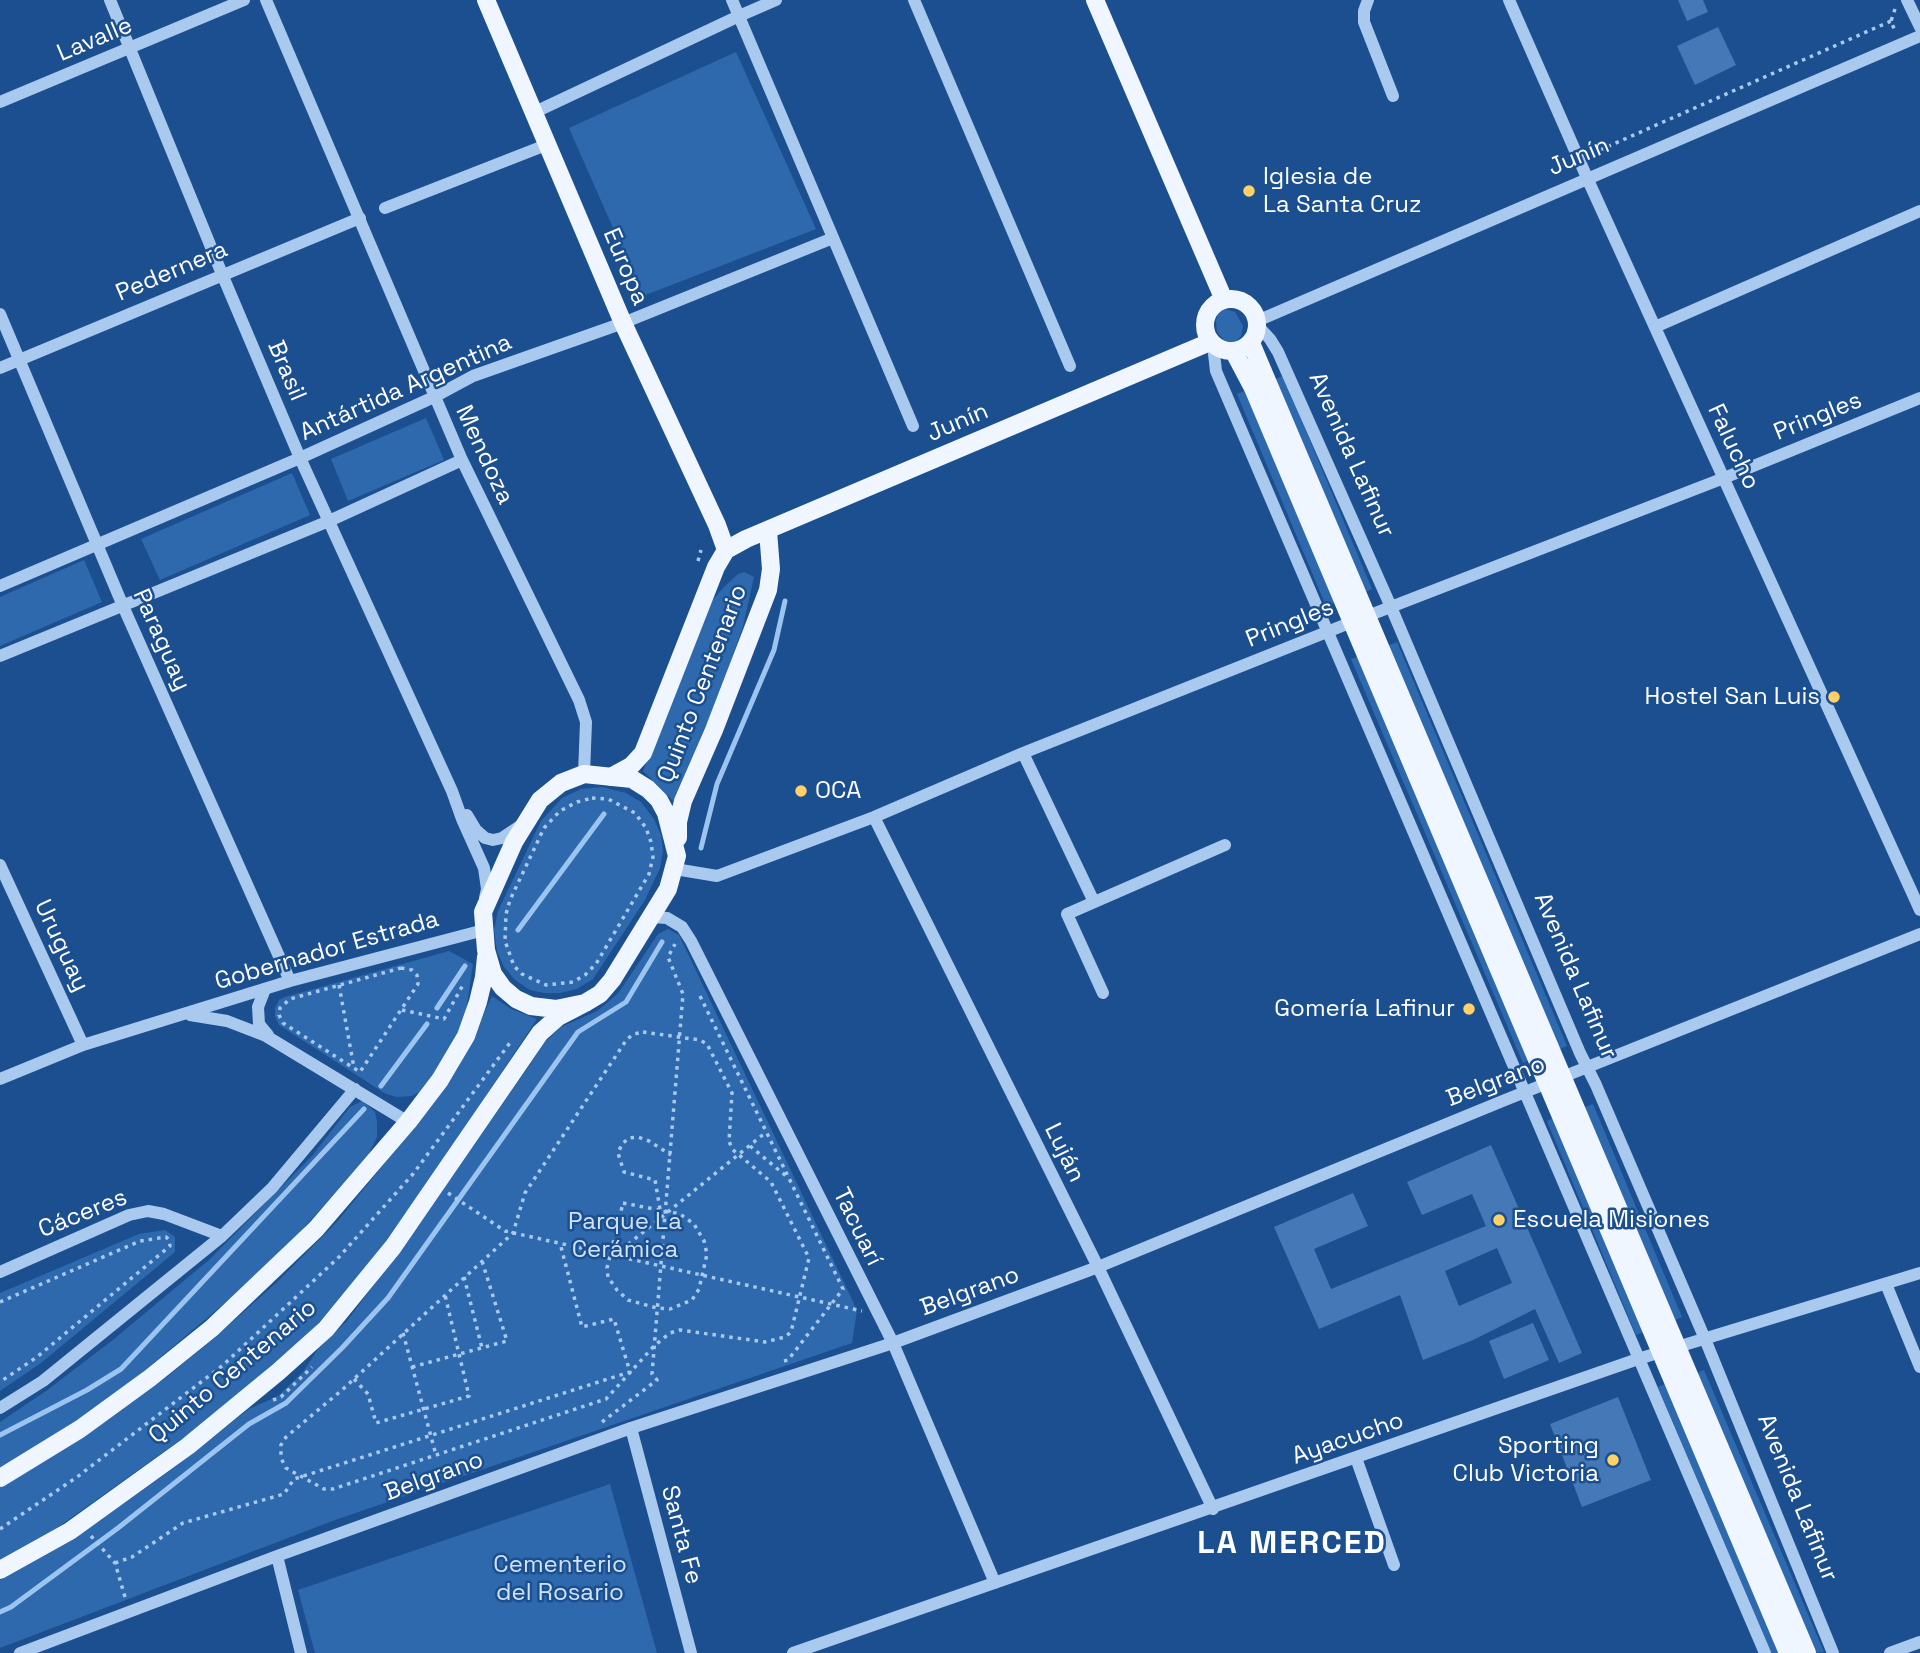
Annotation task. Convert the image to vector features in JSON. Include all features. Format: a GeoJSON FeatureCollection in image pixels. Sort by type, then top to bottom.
{"type":"FeatureCollection","features":[{"type":"Feature","properties":{"kind":"main road","name":"Europa"},"geometry":{"type":"LineString","coordinates":[[486,0],[623,323],[717,525],[726,550]]}},
{"type":"Feature","properties":{"kind":"main road"},"geometry":{"type":"LineString","coordinates":[[1095,0],[1224,300]]}},
{"type":"Feature","properties":{"kind":"main road"},"geometry":{"type":"LineString","coordinates":[[1237,299],[1248,305],[1255,330],[1242,350],[1234,352],[1212,344],[1204,328],[1207,314],[1217,303],[1237,299]]}},
{"type":"Feature","properties":{"kind":"main road","name":"Avenida Lafinur"},"geometry":{"type":"LineString","coordinates":[[1255,330],[1360,619]]}},
{"type":"Feature","properties":{"kind":"main road","name":"Junín"},"geometry":{"type":"LineString","coordinates":[[726,550],[1212,344]]}},
{"type":"Feature","properties":{"kind":"main road","name":"Avenida Lafinur"},"geometry":{"type":"LineString","coordinates":[[1234,352],[1360,619],[1669,1349],[1807,1653]]}},
{"type":"Feature","properties":{"kind":"main road","name":"Quinto Centenario"},"geometry":{"type":"LineString","coordinates":[[0,1570],[70,1531],[188,1446],[326,1329],[393,1247],[540,1033],[558,1017],[600,993],[612,980],[668,889],[676,862],[678,822],[683,801],[714,730],[768,590],[771,569],[768,530]]}},
{"type":"Feature","properties":{"kind":"main road","name":"Quinto Centenario"},"geometry":{"type":"LineString","coordinates":[[611,777],[631,766],[643,753],[716,567],[726,550]]}},
{"type":"Feature","properties":{"kind":"main road"},"geometry":{"type":"LineString","coordinates":[[585,1003],[556,1009],[531,1006],[516,999],[503,988],[493,974],[486,950],[484,921],[514,842],[540,800],[561,783],[584,775],[632,779],[659,800],[670,826],[676,862]]}},
{"type":"Feature","properties":{"kind":"main road","name":"Quinto Centenario"},"geometry":{"type":"LineString","coordinates":[[0,1478],[80,1429],[149,1378],[212,1328],[316,1229],[408,1122],[440,1080],[466,1037],[484,977],[486,950]]}},
{"type":"Feature","properties":{"kind":"main road","name":"Avenida Lafinur"},"geometry":{"type":"LineString","coordinates":[[1669,1349],[1788,1653]]}},
{"type":"Feature","properties":{"kind":"street","name":"Brasil"},"geometry":{"type":"LineString","coordinates":[[110,0],[300,458],[452,791],[476,831],[493,840],[513,832],[540,800]]}},
{"type":"Feature","properties":{"kind":"street","name":"Lavalle"},"geometry":{"type":"LineString","coordinates":[[0,102],[244,0]]}},
{"type":"Feature","properties":{"kind":"street","name":"Mendoza"},"geometry":{"type":"LineString","coordinates":[[266,0],[462,460],[579,700],[586,722],[584,775]]}},
{"type":"Feature","properties":{"kind":"street"},"geometry":{"type":"LineString","coordinates":[[732,0],[913,426]]}},
{"type":"Feature","properties":{"kind":"street"},"geometry":{"type":"LineString","coordinates":[[533,113],[776,0]]}},
{"type":"Feature","properties":{"kind":"street"},"geometry":{"type":"LineString","coordinates":[[914,0],[1070,366]]}},
{"type":"Feature","properties":{"kind":"street"},"geometry":{"type":"LineString","coordinates":[[1368,0],[1364,22],[1393,96]]}},
{"type":"Feature","properties":{"kind":"street","name":"Falucho"},"geometry":{"type":"LineString","coordinates":[[1508,0],[1920,910]]}},
{"type":"Feature","properties":{"kind":"street"},"geometry":{"type":"LineString","coordinates":[[1908,0],[1920,27]]}},
{"type":"Feature","properties":{"kind":"street","name":"Junín"},"geometry":{"type":"LineString","coordinates":[[1255,330],[1588,180],[1920,36]]}},
{"type":"Feature","properties":{"kind":"street"},"geometry":{"type":"LineString","coordinates":[[385,208],[546,145]]}},
{"type":"Feature","properties":{"kind":"street"},"geometry":{"type":"LineString","coordinates":[[1655,327],[1920,211]]}},
{"type":"Feature","properties":{"kind":"street","name":"Pedernera"},"geometry":{"type":"LineString","coordinates":[[0,368],[360,218]]}},
{"type":"Feature","properties":{"kind":"street","name":"Antártida Argentina"},"geometry":{"type":"LineString","coordinates":[[0,586],[300,458],[434,397],[473,376],[623,323],[832,238]]}},
{"type":"Feature","properties":{"kind":"street","name":"Paraguay"},"geometry":{"type":"LineString","coordinates":[[0,314],[123,606],[290,981]]}},
{"type":"Feature","properties":{"kind":"street","name":"Avenida Lafinur"},"geometry":{"type":"LineString","coordinates":[[1255,330],[1270,339],[1278,352],[1391,607],[1705,1339],[1833,1653]]}},
{"type":"Feature","properties":{"kind":"street"},"geometry":{"type":"LineString","coordinates":[[1212,344],[1216,371],[1765,1653]]}},
{"type":"Feature","properties":{"kind":"street","name":"Pringles"},"geometry":{"type":"LineString","coordinates":[[676,862],[717,876],[874,817],[1023,753],[1724,478],[1920,398]]}},
{"type":"Feature","properties":{"kind":"street"},"geometry":{"type":"LineString","coordinates":[[0,656],[329,521],[462,460]]}},
{"type":"Feature","properties":{"kind":"street"},"geometry":{"type":"LineString","coordinates":[[1023,753],[1094,902]]}},
{"type":"Feature","properties":{"kind":"street","name":"Brasil"},"geometry":{"type":"LineString","coordinates":[[452,791],[461,820],[484,868],[487,889],[484,921]]}},
{"type":"Feature","properties":{"kind":"street","name":"Luján"},"geometry":{"type":"LineString","coordinates":[[874,817],[1098,1267],[1213,1509]]}},
{"type":"Feature","properties":{"kind":"street"},"geometry":{"type":"LineString","coordinates":[[1103,993],[1067,914],[1225,845]]}},
{"type":"Feature","properties":{"kind":"street","name":"Uruguay"},"geometry":{"type":"LineString","coordinates":[[0,865],[83,1045]]}},
{"type":"Feature","properties":{"kind":"street","name":"Tacuarí"},"geometry":{"type":"LineString","coordinates":[[651,917],[667,918],[681,927],[691,941],[893,1343],[995,1583]]}},
{"type":"Feature","properties":{"kind":"street","name":"Gobernador Estrada"},"geometry":{"type":"LineString","coordinates":[[0,1079],[83,1045],[484,921]]}},
{"type":"Feature","properties":{"kind":"street","name":"Belgrano"},"geometry":{"type":"LineString","coordinates":[[20,1653],[276,1556],[631,1429],[893,1343],[1098,1267],[1920,934]]}},
{"type":"Feature","properties":{"kind":"street"},"geometry":{"type":"LineString","coordinates":[[265,989],[258,1007],[259,1024],[270,1038]]}},
{"type":"Feature","properties":{"kind":"street","name":"Gobernador Estrada"},"geometry":{"type":"LineString","coordinates":[[182,1014],[227,1021],[270,1038],[408,1122]]}},
{"type":"Feature","properties":{"kind":"street"},"geometry":{"type":"LineString","coordinates":[[0,1408],[43,1381],[222,1236],[272,1188],[355,1089]]}},
{"type":"Feature","properties":{"kind":"street","name":"Cáceres"},"geometry":{"type":"LineString","coordinates":[[0,1272],[129,1215],[148,1211],[164,1214],[222,1236]]}},
{"type":"Feature","properties":{"kind":"street","name":"Ayacucho"},"geometry":{"type":"LineString","coordinates":[[793,1653],[1638,1359],[1920,1273]]}},
{"type":"Feature","properties":{"kind":"street"},"geometry":{"type":"LineString","coordinates":[[1886,1284],[1920,1367]]}},
{"type":"Feature","properties":{"kind":"street","name":"Santa Fe"},"geometry":{"type":"LineString","coordinates":[[631,1429],[691,1653]]}},
{"type":"Feature","properties":{"kind":"street"},"geometry":{"type":"LineString","coordinates":[[1356,1458],[1394,1565]]}},
{"type":"Feature","properties":{"kind":"street"},"geometry":{"type":"LineString","coordinates":[[276,1556],[301,1653]]}},
{"type":"Feature","properties":{"kind":"street"},"geometry":{"type":"LineString","coordinates":[[1890,1653],[1920,1642]]}},
{"type":"Feature","properties":{"kind":"path"},"geometry":{"type":"LineString","coordinates":[[1600,150],[1891,21]]}},
{"type":"Feature","properties":{"kind":"path"},"geometry":{"type":"LineString","coordinates":[[592,798],[608,799],[635,813],[646,828],[653,857],[643,886],[596,964],[573,982],[546,985],[522,974],[514,966],[508,954],[505,928],[510,900],[544,828],[561,811],[576,802],[592,798]]}},
{"type":"Feature","properties":{"kind":"path"},"geometry":{"type":"LineString","coordinates":[[671,936],[681,956]]}},
{"type":"Feature","properties":{"kind":"path"},"geometry":{"type":"LineString","coordinates":[[627,1413],[600,1423],[657,1380],[652,1374],[683,994],[668,957],[675,944]]}},
{"type":"Feature","properties":{"kind":"path"},"geometry":{"type":"LineString","coordinates":[[401,968],[412,970],[417,975],[418,984],[360,1072],[283,1023],[279,1015],[280,1008],[290,999],[339,985],[401,968]]}},
{"type":"Feature","properties":{"kind":"path"},"geometry":{"type":"LineString","coordinates":[[402,1010],[444,1018],[467,979]]}},
{"type":"Feature","properties":{"kind":"path"},"geometry":{"type":"LineString","coordinates":[[339,985],[354,1068]]}},
{"type":"Feature","properties":{"kind":"path"},"geometry":{"type":"LineString","coordinates":[[698,992],[843,1289],[788,1360],[776,1364]]}},
{"type":"Feature","properties":{"kind":"path"},"geometry":{"type":"LineString","coordinates":[[643,1032],[679,1037],[700,1040],[707,1044],[732,1093],[729,1141],[732,1149],[771,1182],[809,1258],[790,1332],[785,1337],[765,1342],[680,1330],[670,1333],[654,1346],[606,1399],[333,1489],[324,1489],[286,1468],[281,1458],[281,1445],[286,1437],[354,1379],[513,1233],[525,1193],[627,1039],[643,1032]]}},
{"type":"Feature","properties":{"kind":"path"},"geometry":{"type":"LineString","coordinates":[[0,1529],[77,1477],[222,1366],[339,1257],[413,1174],[515,1035]]}},
{"type":"Feature","properties":{"kind":"path"},"geometry":{"type":"LineString","coordinates":[[613,1255],[766,1133]]}},
{"type":"Feature","properties":{"kind":"path"},"geometry":{"type":"LineString","coordinates":[[660,1209],[655,1180],[624,1172],[618,1153],[622,1144],[629,1139],[638,1138],[671,1154]]}},
{"type":"Feature","properties":{"kind":"path"},"geometry":{"type":"LineString","coordinates":[[750,1146],[787,1177]]}},
{"type":"Feature","properties":{"kind":"path"},"geometry":{"type":"LineString","coordinates":[[452,1196],[505,1231],[877,1314]]}},
{"type":"Feature","properties":{"kind":"path"},"geometry":{"type":"LineString","coordinates":[[623,1203],[660,1209],[680,1213],[694,1224],[704,1241],[706,1254],[699,1289],[692,1300],[670,1309],[628,1300],[608,1277],[607,1268],[613,1255],[623,1203]]}},
{"type":"Feature","properties":{"kind":"path"},"geometry":{"type":"LineString","coordinates":[[0,1302],[140,1241],[166,1237],[169,1240],[170,1246],[37,1357],[0,1382]]}},
{"type":"Feature","properties":{"kind":"path"},"geometry":{"type":"LineString","coordinates":[[560,1243],[582,1326],[614,1319],[630,1372]]}},
{"type":"Feature","properties":{"kind":"path"},"geometry":{"type":"LineString","coordinates":[[412,1367],[507,1341],[482,1261]]}},
{"type":"Feature","properties":{"kind":"path"},"geometry":{"type":"LineString","coordinates":[[464,1277],[482,1348]]}},
{"type":"Feature","properties":{"kind":"path"},"geometry":{"type":"LineString","coordinates":[[354,1379],[368,1394],[376,1423],[469,1396],[445,1295]]}},
{"type":"Feature","properties":{"kind":"path"},"geometry":{"type":"LineString","coordinates":[[403,1334],[436,1455]]}},
{"type":"Feature","properties":{"kind":"path"},"geometry":{"type":"LineString","coordinates":[[271,1401],[281,1397],[310,1369],[315,1360]]}},
{"type":"Feature","properties":{"kind":"path"},"geometry":{"type":"LineString","coordinates":[[115,1563],[132,1557],[183,1523],[284,1494],[294,1479],[630,1372]]}},
{"type":"Feature","properties":{"kind":"path"},"geometry":{"type":"LineString","coordinates":[[84,1537],[90,1535],[115,1563],[123,1598],[136,1593]]}},
{"type":"Feature","properties":{"kind":"green space"},"geometry":{"type":"Polygon","coordinates":[[[736,52],[816,229],[643,296],[569,128],[736,52]]]}},
{"type":"Feature","properties":{"kind":"green space"},"geometry":{"type":"Polygon","coordinates":[[[1225,309],[1235,312],[1243,326],[1241,336],[1235,342],[1225,341],[1217,332],[1218,314],[1225,309]]]}},
{"type":"Feature","properties":{"kind":"green space"},"geometry":{"type":"Polygon","coordinates":[[[1283,376],[1372,589],[1363,593],[1273,380],[1283,376]]]}},
{"type":"Feature","properties":{"kind":"green space"},"geometry":{"type":"Polygon","coordinates":[[[1246,390],[1335,603],[1326,606],[1237,394],[1246,390]]]}},
{"type":"Feature","properties":{"kind":"green space"},"geometry":{"type":"Polygon","coordinates":[[[426,418],[444,460],[348,501],[331,459],[426,418]]]}},
{"type":"Feature","properties":{"kind":"green space"},"geometry":{"type":"Polygon","coordinates":[[[292,473],[310,515],[160,580],[141,539],[292,473]]]}},
{"type":"Feature","properties":{"kind":"green space"},"geometry":{"type":"Polygon","coordinates":[[[84,560],[102,602],[0,646],[0,597],[84,560]]]}},
{"type":"Feature","properties":{"kind":"green space"},"geometry":{"type":"Polygon","coordinates":[[[744,572],[754,577],[743,626],[720,693],[673,801],[643,771],[709,604],[738,574],[744,572]]]}},
{"type":"Feature","properties":{"kind":"green space"},"geometry":{"type":"Polygon","coordinates":[[[1397,642],[1567,1046],[1558,1050],[1387,646],[1397,642]]]}},
{"type":"Feature","properties":{"kind":"green space"},"geometry":{"type":"Polygon","coordinates":[[[1360,656],[1532,1059],[1523,1063],[1351,659],[1360,656]]]}},
{"type":"Feature","properties":{"kind":"green space"},"geometry":{"type":"Polygon","coordinates":[[[602,787],[626,793],[641,802],[654,819],[661,835],[663,851],[660,868],[645,900],[593,979],[577,989],[560,993],[530,990],[515,980],[504,967],[497,951],[494,930],[498,911],[541,821],[562,798],[581,789],[602,787]]]}},
{"type":"Feature","properties":{"kind":"green space","name":"Parque La Cerámica"},"geometry":{"type":"Polygon","coordinates":[[[668,929],[679,935],[857,1310],[852,1343],[335,1520],[0,1648],[0,1580],[81,1534],[171,1470],[249,1409],[278,1396],[303,1372],[318,1349],[347,1321],[421,1222],[546,1041],[561,1027],[597,1011],[619,992],[658,934],[668,929]]]}},
{"type":"Feature","properties":{"kind":"green space"},"geometry":{"type":"Polygon","coordinates":[[[449,951],[473,964],[465,1017],[454,1043],[423,1090],[412,1096],[397,1097],[386,1094],[279,1025],[275,1016],[279,1000],[285,997],[449,951]]]}},
{"type":"Feature","properties":{"kind":"green space"},"geometry":{"type":"Polygon","coordinates":[[[492,996],[511,1009],[537,1019],[427,1184],[370,1263],[333,1308],[308,1334],[207,1421],[54,1530],[0,1560],[0,1487],[103,1422],[163,1380],[276,1283],[337,1222],[436,1100],[458,1068],[492,996]]]}},
{"type":"Feature","properties":{"kind":"green space"},"geometry":{"type":"Polygon","coordinates":[[[362,1101],[375,1112],[377,1121],[377,1137],[367,1158],[298,1234],[238,1292],[119,1392],[67,1428],[0,1468],[0,1422],[114,1339],[210,1259],[312,1156],[350,1107],[362,1101]]]}},
{"type":"Feature","properties":{"kind":"green space"},"geometry":{"type":"Polygon","coordinates":[[[1593,1104],[1682,1317],[1673,1321],[1583,1108],[1593,1104]]]}},
{"type":"Feature","properties":{"kind":"green space"},"geometry":{"type":"Polygon","coordinates":[[[1556,1117],[1646,1331],[1636,1335],[1547,1121],[1556,1117]]]}},
{"type":"Feature","properties":{"kind":"green space"},"geometry":{"type":"Polygon","coordinates":[[[165,1230],[175,1237],[175,1252],[41,1363],[0,1391],[0,1293],[139,1234],[165,1230]]]}},
{"type":"Feature","properties":{"kind":"green space"},"geometry":{"type":"Polygon","coordinates":[[[1704,1370],[1824,1652],[1814,1653],[1695,1374],[1704,1370]]]}},
{"type":"Feature","properties":{"kind":"green space"},"geometry":{"type":"Polygon","coordinates":[[[1668,1383],[1783,1653],[1771,1653],[1658,1387],[1668,1383]]]}},
{"type":"Feature","properties":{"kind":"green space","name":"Cementerio del Rosario"},"geometry":{"type":"Polygon","coordinates":[[[610,1484],[657,1653],[315,1653],[298,1590],[610,1484]]]}},
{"type":"Feature","properties":{"kind":"building"},"geometry":{"type":"Polygon","coordinates":[[[1678,0],[1703,0],[1708,12],[1687,21],[1678,0]]]}},
{"type":"Feature","properties":{"kind":"building"},"geometry":{"type":"Polygon","coordinates":[[[1718,27],[1736,65],[1695,85],[1677,46],[1718,27]]]}},
{"type":"Feature","properties":{"kind":"building"},"geometry":{"type":"Polygon","coordinates":[[[1491,1145],[1582,1353],[1559,1363],[1535,1309],[1473,1340],[1423,1360],[1400,1295],[1319,1329],[1274,1227],[1353,1193],[1368,1226],[1314,1249],[1331,1289],[1486,1226],[1472,1194],[1422,1215],[1407,1182],[1491,1145]],[[1497,1248],[1445,1271],[1459,1306],[1512,1283],[1497,1248]]]}},
{"type":"Feature","properties":{"kind":"building"},"geometry":{"type":"Polygon","coordinates":[[[1533,1323],[1549,1360],[1504,1379],[1489,1341],[1533,1323]]]}},
{"type":"Feature","properties":{"kind":"building"},"geometry":{"type":"Polygon","coordinates":[[[1618,1397],[1651,1480],[1582,1507],[1550,1424],[1618,1397]]]}},
{"type":"Feature","properties":{"kind":"waterway"},"geometry":{"type":"LineString","coordinates":[[701,848],[717,784],[774,650],[785,601]]}},
{"type":"Feature","properties":{"kind":"waterway"},"geometry":{"type":"LineString","coordinates":[[518,930],[604,814]]}},
{"type":"Feature","properties":{"kind":"waterway"},"geometry":{"type":"LineString","coordinates":[[0,1612],[11,1607],[118,1528],[249,1424],[286,1403],[342,1348],[388,1298],[578,1032],[626,1002],[662,942]]}},
{"type":"Feature","properties":{"kind":"waterway"},"geometry":{"type":"LineString","coordinates":[[437,1008],[465,966]]}},
{"type":"Feature","properties":{"kind":"waterway"},"geometry":{"type":"LineString","coordinates":[[381,1086],[427,1024]]}},
{"type":"Feature","properties":{"kind":"waterway"},"geometry":{"type":"LineString","coordinates":[[0,1435],[87,1390],[121,1369],[364,1109]]}},
{"type":"Feature","properties":{"kind":"place","name":"Iglesia de La Santa Cruz"},"geometry":{"type":"Point","coordinates":[1249,191]}},
{"type":"Feature","properties":{"kind":"place","name":"Hostel San Luis"},"geometry":{"type":"Point","coordinates":[1834,697]}},
{"type":"Feature","properties":{"kind":"place","name":"OCA"},"geometry":{"type":"Point","coordinates":[801,791]}},
{"type":"Feature","properties":{"kind":"place","name":"Gomería Lafinur"},"geometry":{"type":"Point","coordinates":[1469,1009]}},
{"type":"Feature","properties":{"kind":"place","name":"Escuela Misiones"},"geometry":{"type":"Point","coordinates":[1499,1220]}},
{"type":"Feature","properties":{"kind":"place","name":"Sporting Club Victoria"},"geometry":{"type":"Point","coordinates":[1613,1460]}},
{"type":"Feature","properties":{"kind":"district","name":"LA MERCED"},"geometry":{"type":"Point","coordinates":[1292,1544]}}]}
